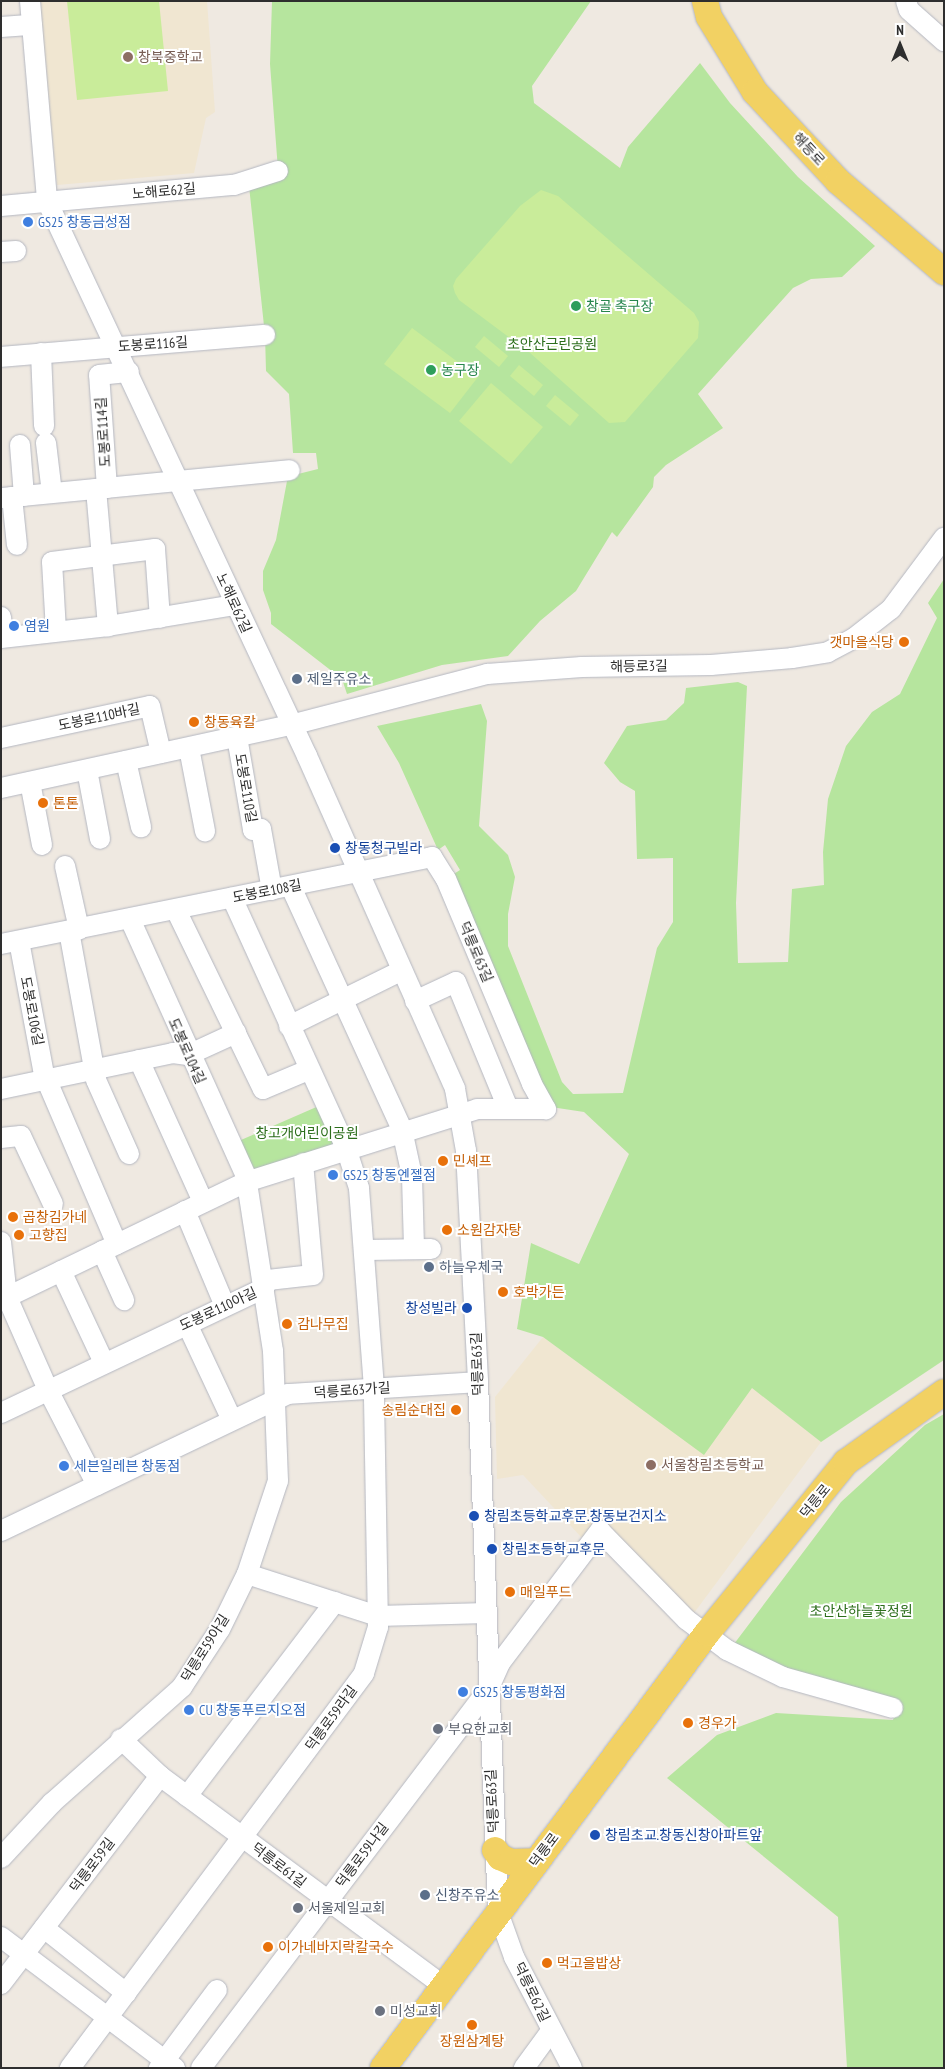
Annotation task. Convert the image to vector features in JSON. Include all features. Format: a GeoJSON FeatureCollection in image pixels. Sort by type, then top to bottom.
{"type":"FeatureCollection","features":[{"type":"Feature","properties":{"kind":"main road","name":"해등로"},"geometry":{"type":"LineString","coordinates":[[705,1],[710,17],[755,92],[838,181],[944,272]]}},
{"type":"Feature","properties":{"kind":"main road","name":"덕릉로"},"geometry":{"type":"LineString","coordinates":[[383,2068],[707,1633],[846,1462],[944,1392]]}},
{"type":"Feature","properties":{"kind":"main road"},"geometry":{"type":"LineString","coordinates":[[495,1850],[500,1857],[511,1862],[536,1861]]}},
{"type":"Feature","properties":{"kind":"street","name":"노해로62길"},"geometry":{"type":"LineString","coordinates":[[30,1],[47,201],[129,372],[290,725]]}},
{"type":"Feature","properties":{"kind":"street"},"geometry":{"type":"LineString","coordinates":[[906,1],[909,10],[944,41]]}},
{"type":"Feature","properties":{"kind":"street"},"geometry":{"type":"LineString","coordinates":[[1,27],[32,25]]}},
{"type":"Feature","properties":{"kind":"street","name":"노해로62길"},"geometry":{"type":"LineString","coordinates":[[47,201],[234,185],[278,170]]}},
{"type":"Feature","properties":{"kind":"street"},"geometry":{"type":"LineString","coordinates":[[1,206],[47,201]]}},
{"type":"Feature","properties":{"kind":"street","name":"도봉로116길"},"geometry":{"type":"LineString","coordinates":[[1,357],[265,335]]}},
{"type":"Feature","properties":{"kind":"street"},"geometry":{"type":"LineString","coordinates":[[41,353],[45,434],[52,493]]}},
{"type":"Feature","properties":{"kind":"street","name":"도봉로114길"},"geometry":{"type":"LineString","coordinates":[[108,626],[102,556],[99,375],[129,372]]}},
{"type":"Feature","properties":{"kind":"street"},"geometry":{"type":"LineString","coordinates":[[17,545],[13,497],[20,445]]}},
{"type":"Feature","properties":{"kind":"street"},"geometry":{"type":"LineString","coordinates":[[13,497],[290,470]]}},
{"type":"Feature","properties":{"kind":"street","name":"해등로3길"},"geometry":{"type":"LineString","coordinates":[[290,725],[487,674],[582,667],[711,665],[792,658],[828,652],[854,638],[891,610],[944,538]]}},
{"type":"Feature","properties":{"kind":"street"},"geometry":{"type":"LineString","coordinates":[[56,632],[52,562],[155,549],[160,618]]}},
{"type":"Feature","properties":{"kind":"street"},"geometry":{"type":"LineString","coordinates":[[1,617],[2,638],[108,626],[235,605]]}},
{"type":"Feature","properties":{"kind":"street","name":"도봉로110바길"},"geometry":{"type":"LineString","coordinates":[[1,738],[150,706],[161,753]]}},
{"type":"Feature","properties":{"kind":"street","name":"도봉로110길"},"geometry":{"type":"LineString","coordinates":[[1,788],[290,725]]}},
{"type":"Feature","properties":{"kind":"street","name":"덕릉로63길"},"geometry":{"type":"LineString","coordinates":[[290,725],[455,1089],[460,1116],[466,1151],[478,1382],[488,1613],[488,1690],[498,1912]]}},
{"type":"Feature","properties":{"kind":"street","name":"도봉로110길"},"geometry":{"type":"LineString","coordinates":[[237,737],[253,830],[261,829],[281,889]]}},
{"type":"Feature","properties":{"kind":"street"},"geometry":{"type":"LineString","coordinates":[[188,748],[205,830]]}},
{"type":"Feature","properties":{"kind":"street"},"geometry":{"type":"LineString","coordinates":[[126,761],[141,827]]}},
{"type":"Feature","properties":{"kind":"street"},"geometry":{"type":"LineString","coordinates":[[87,770],[100,839]]}},
{"type":"Feature","properties":{"kind":"street"},"geometry":{"type":"LineString","coordinates":[[30,782],[42,844]]}},
{"type":"Feature","properties":{"kind":"street","name":"덕릉로63길"},"geometry":{"type":"LineString","coordinates":[[358,873],[432,857],[446,879],[532,1084],[546,1109],[477,1109],[460,1116]]}},
{"type":"Feature","properties":{"kind":"street"},"geometry":{"type":"LineString","coordinates":[[65,866],[94,1070],[129,1154]]}},
{"type":"Feature","properties":{"kind":"street","name":"도봉로108길"},"geometry":{"type":"LineString","coordinates":[[10,943],[358,873]]}},
{"type":"Feature","properties":{"kind":"street"},"geometry":{"type":"LineString","coordinates":[[281,889],[341,1000],[402,1130],[412,1176],[422,1249],[366,1250]]}},
{"type":"Feature","properties":{"kind":"street"},"geometry":{"type":"LineString","coordinates":[[232,898],[308,1070],[346,1148],[359,1188],[366,1250],[374,1388]]}},
{"type":"Feature","properties":{"kind":"street"},"geometry":{"type":"LineString","coordinates":[[176,910],[263,1089],[308,1070]]}},
{"type":"Feature","properties":{"kind":"street","name":"도봉로104길"},"geometry":{"type":"LineString","coordinates":[[130,919],[188,1055],[246,1182],[273,1350],[275,1400]]}},
{"type":"Feature","properties":{"kind":"street","name":"도봉로106길"},"geometry":{"type":"LineString","coordinates":[[10,943],[47,1080]]}},
{"type":"Feature","properties":{"kind":"street"},"geometry":{"type":"LineString","coordinates":[[289,1026],[401,971]]}},
{"type":"Feature","properties":{"kind":"street"},"geometry":{"type":"LineString","coordinates":[[415,1001],[456,982],[508,1108]]}},
{"type":"Feature","properties":{"kind":"street"},"geometry":{"type":"LineString","coordinates":[[1,1089],[173,1053],[188,1055],[236,1033]]}},
{"type":"Feature","properties":{"kind":"street"},"geometry":{"type":"LineString","coordinates":[[139,1060],[203,1202]]}},
{"type":"Feature","properties":{"kind":"street"},"geometry":{"type":"LineString","coordinates":[[47,1080],[109,1248],[124,1300]]}},
{"type":"Feature","properties":{"kind":"street"},"geometry":{"type":"LineString","coordinates":[[4,1298],[246,1182],[402,1130],[460,1116]]}},
{"type":"Feature","properties":{"kind":"street"},"geometry":{"type":"LineString","coordinates":[[1,1138],[21,1136],[53,1204]]}},
{"type":"Feature","properties":{"kind":"street","name":"도봉로110아길"},"geometry":{"type":"LineString","coordinates":[[1,1413],[264,1288],[268,1280],[313,1275],[303,1162]]}},
{"type":"Feature","properties":{"kind":"street"},"geometry":{"type":"LineString","coordinates":[[185,1211],[225,1306]]}},
{"type":"Feature","properties":{"kind":"street"},"geometry":{"type":"LineString","coordinates":[[2,1251],[4,1298],[48,1390],[97,1485]]}},
{"type":"Feature","properties":{"kind":"street"},"geometry":{"type":"LineString","coordinates":[[61,1271],[104,1363]]}},
{"type":"Feature","properties":{"kind":"street"},"geometry":{"type":"LineString","coordinates":[[187,1324],[232,1420]]}},
{"type":"Feature","properties":{"kind":"street","name":"덕릉로63가길"},"geometry":{"type":"LineString","coordinates":[[1,1531],[288,1394],[478,1382]]}},
{"type":"Feature","properties":{"kind":"street","name":"덕릉로59라길"},"geometry":{"type":"LineString","coordinates":[[70,2068],[364,1674],[378,1627],[374,1388]]}},
{"type":"Feature","properties":{"kind":"street","name":"덕릉로59아길"},"geometry":{"type":"LineString","coordinates":[[1,1858],[24,1831],[121,1739],[182,1687],[220,1629],[247,1574],[278,1481],[275,1400]]}},
{"type":"Feature","properties":{"kind":"street","name":"덕릉로63길"},"geometry":{"type":"LineString","coordinates":[[488,1690],[500,1663],[600,1531],[687,1620],[707,1633]]}},
{"type":"Feature","properties":{"kind":"street"},"geometry":{"type":"LineString","coordinates":[[247,1574],[378,1616],[488,1613]]}},
{"type":"Feature","properties":{"kind":"street"},"geometry":{"type":"LineString","coordinates":[[187,1796],[335,1602]]}},
{"type":"Feature","properties":{"kind":"street"},"geometry":{"type":"LineString","coordinates":[[707,1633],[727,1650],[783,1676],[893,1708]]}},
{"type":"Feature","properties":{"kind":"street","name":"덕릉로59나길"},"geometry":{"type":"LineString","coordinates":[[202,2068],[488,1690]]}},
{"type":"Feature","properties":{"kind":"street","name":"덕릉로61길"},"geometry":{"type":"LineString","coordinates":[[121,1739],[160,1776],[444,1986]]}},
{"type":"Feature","properties":{"kind":"street","name":"덕릉로59길"},"geometry":{"type":"LineString","coordinates":[[1,1984],[160,1776]]}},
{"type":"Feature","properties":{"kind":"street","name":"덕릉로62길"},"geometry":{"type":"LineString","coordinates":[[498,1912],[514,1957],[572,2068]]}},
{"type":"Feature","properties":{"kind":"street"},"geometry":{"type":"LineString","coordinates":[[44,1928],[126,1993]]}},
{"type":"Feature","properties":{"kind":"street"},"geometry":{"type":"LineString","coordinates":[[1,1937],[108,2017],[166,2065],[217,1990]]}},
{"type":"Feature","properties":{"kind":"street"},"geometry":{"type":"LineString","coordinates":[[524,2068],[551,2030]]}},
{"type":"Feature","properties":{"kind":"shaded area","name":"창북중학교"},"geometry":{"type":"Polygon","coordinates":[[[39,1],[207,1],[215,112],[206,118],[194,173],[57,185],[39,1]]]}},
{"type":"Feature","properties":{"kind":"shaded area","name":"서울창림초등학교"},"geometry":{"type":"Polygon","coordinates":[[[543,1337],[704,1454],[752,1387],[821,1442],[694,1613],[599,1523],[583,1539],[523,1475],[497,1479],[495,1397],[543,1337]]]}},
{"type":"Feature","properties":{"kind":"green space"},"geometry":{"type":"Polygon","coordinates":[[[67,1],[159,1],[168,91],[77,100],[67,1]]]}},
{"type":"Feature","properties":{"kind":"green space","name":"초안산근린공원"},"geometry":{"type":"Polygon","coordinates":[[[272,1],[591,1],[532,86],[534,103],[620,168],[628,147],[700,63],[730,103],[798,177],[875,246],[842,277],[811,279],[793,288],[698,394],[723,428],[666,465],[654,477],[653,487],[617,537],[612,532],[576,591],[540,621],[508,656],[442,665],[347,694],[342,679],[271,624],[271,613],[263,590],[263,571],[276,540],[287,481],[298,474],[318,469],[316,453],[293,453],[289,394],[266,371],[265,335],[249,186],[278,170],[270,64],[272,1]]]}},
{"type":"Feature","properties":{"kind":"green space","name":"창골 축구장"},"geometry":{"type":"Polygon","coordinates":[[[541,190],[558,196],[694,313],[699,322],[698,338],[625,422],[609,423],[529,352],[459,300],[455,293],[453,286],[456,279],[520,206],[541,190]]]}},
{"type":"Feature","properties":{"kind":"green space","name":"농구장"},"geometry":{"type":"Polygon","coordinates":[[[412,328],[478,377],[450,413],[384,364],[412,328]]]}},
{"type":"Feature","properties":{"kind":"green space"},"geometry":{"type":"Polygon","coordinates":[[[484,336],[508,356],[499,367],[475,347],[484,336]]]}},
{"type":"Feature","properties":{"kind":"green space"},"geometry":{"type":"Polygon","coordinates":[[[519,365],[543,385],[534,396],[510,376],[519,365]]]}},
{"type":"Feature","properties":{"kind":"green space"},"geometry":{"type":"Polygon","coordinates":[[[491,383],[543,427],[511,464],[459,421],[491,383]]]}},
{"type":"Feature","properties":{"kind":"green space"},"geometry":{"type":"Polygon","coordinates":[[[555,395],[579,415],[570,426],[546,406],[555,395]]]}},
{"type":"Feature","properties":{"kind":"green space"},"geometry":{"type":"Polygon","coordinates":[[[944,579],[944,1360],[821,1442],[752,1388],[704,1455],[543,1337],[517,1329],[531,1243],[579,1264],[629,1154],[584,1112],[551,1107],[446,879],[460,870],[445,845],[438,850],[399,763],[377,726],[481,704],[487,721],[479,826],[508,855],[515,877],[508,914],[508,946],[562,1082],[573,1094],[623,1093],[657,948],[673,922],[673,858],[637,859],[635,791],[620,782],[604,763],[627,726],[666,720],[684,703],[686,688],[738,682],[747,686],[736,903],[738,963],[788,962],[792,889],[824,885],[823,852],[828,799],[846,746],[872,712],[900,694],[937,618],[928,603],[944,579]]]}},
{"type":"Feature","properties":{"kind":"green space","name":"창고개어린이공원"},"geometry":{"type":"Polygon","coordinates":[[[321,1105],[339,1142],[250,1176],[234,1143],[321,1105]]]}},
{"type":"Feature","properties":{"kind":"green space","name":"초안산하늘꽃정원"},"geometry":{"type":"Polygon","coordinates":[[[944,1414],[944,2068],[847,2068],[838,1917],[667,1778],[717,1735],[776,1713],[893,1720],[899,1701],[782,1669],[734,1644],[841,1502],[925,1425],[944,1414]]]}},
{"type":"Feature","properties":{"kind":"place","name":"창북중학교"},"geometry":{"type":"Point","coordinates":[128,57]}},
{"type":"Feature","properties":{"kind":"place","name":"GS25 창동금성점"},"geometry":{"type":"Point","coordinates":[28,222]}},
{"type":"Feature","properties":{"kind":"place","name":"창골 축구장"},"geometry":{"type":"Point","coordinates":[576,306]}},
{"type":"Feature","properties":{"kind":"place","name":"농구장"},"geometry":{"type":"Point","coordinates":[431,370]}},
{"type":"Feature","properties":{"kind":"place","name":"염원"},"geometry":{"type":"Point","coordinates":[14,626]}},
{"type":"Feature","properties":{"kind":"place","name":"갯마을식당"},"geometry":{"type":"Point","coordinates":[904,642]}},
{"type":"Feature","properties":{"kind":"place","name":"제일주유소"},"geometry":{"type":"Point","coordinates":[297,679]}},
{"type":"Feature","properties":{"kind":"place","name":"창동육칼"},"geometry":{"type":"Point","coordinates":[194,722]}},
{"type":"Feature","properties":{"kind":"place","name":"톤톤"},"geometry":{"type":"Point","coordinates":[43,803]}},
{"type":"Feature","properties":{"kind":"place","name":"창동청구빌라"},"geometry":{"type":"Point","coordinates":[335,848]}},
{"type":"Feature","properties":{"kind":"place","name":"민셰프"},"geometry":{"type":"Point","coordinates":[443,1161]}},
{"type":"Feature","properties":{"kind":"place","name":"GS25 창동엔젤점"},"geometry":{"type":"Point","coordinates":[333,1175]}},
{"type":"Feature","properties":{"kind":"place","name":"곱창김가네"},"geometry":{"type":"Point","coordinates":[13,1217]}},
{"type":"Feature","properties":{"kind":"place","name":"소원감자탕"},"geometry":{"type":"Point","coordinates":[447,1230]}},
{"type":"Feature","properties":{"kind":"place","name":"고향집"},"geometry":{"type":"Point","coordinates":[19,1235]}},
{"type":"Feature","properties":{"kind":"place","name":"하늘우체국"},"geometry":{"type":"Point","coordinates":[429,1267]}},
{"type":"Feature","properties":{"kind":"place","name":"호박가든"},"geometry":{"type":"Point","coordinates":[503,1292]}},
{"type":"Feature","properties":{"kind":"place","name":"창성빌라"},"geometry":{"type":"Point","coordinates":[467,1308]}},
{"type":"Feature","properties":{"kind":"place","name":"감나무집"},"geometry":{"type":"Point","coordinates":[287,1324]}},
{"type":"Feature","properties":{"kind":"place","name":"송림순대집"},"geometry":{"type":"Point","coordinates":[456,1410]}},
{"type":"Feature","properties":{"kind":"place","name":"서울창림초등학교"},"geometry":{"type":"Point","coordinates":[651,1465]}},
{"type":"Feature","properties":{"kind":"place","name":"세븐일레븐 창동점"},"geometry":{"type":"Point","coordinates":[64,1466]}},
{"type":"Feature","properties":{"kind":"place","name":"창림초등학교후문.창동보건지소"},"geometry":{"type":"Point","coordinates":[474,1516]}},
{"type":"Feature","properties":{"kind":"place","name":"창림초등학교후문"},"geometry":{"type":"Point","coordinates":[492,1549]}},
{"type":"Feature","properties":{"kind":"place","name":"매일푸드"},"geometry":{"type":"Point","coordinates":[510,1592]}},
{"type":"Feature","properties":{"kind":"place","name":"GS25 창동평화점"},"geometry":{"type":"Point","coordinates":[463,1692]}},
{"type":"Feature","properties":{"kind":"place","name":"CU 창동푸르지오점"},"geometry":{"type":"Point","coordinates":[189,1710]}},
{"type":"Feature","properties":{"kind":"place","name":"경우가"},"geometry":{"type":"Point","coordinates":[688,1723]}},
{"type":"Feature","properties":{"kind":"place","name":"부요한교회"},"geometry":{"type":"Point","coordinates":[438,1729]}},
{"type":"Feature","properties":{"kind":"place","name":"창림초교.창동신창아파트앞"},"geometry":{"type":"Point","coordinates":[595,1835]}},
{"type":"Feature","properties":{"kind":"place","name":"신창주유소"},"geometry":{"type":"Point","coordinates":[425,1895]}},
{"type":"Feature","properties":{"kind":"place","name":"서울제일교회"},"geometry":{"type":"Point","coordinates":[298,1908]}},
{"type":"Feature","properties":{"kind":"place","name":"이가네바지락칼국수"},"geometry":{"type":"Point","coordinates":[268,1947]}},
{"type":"Feature","properties":{"kind":"place","name":"먹고을밥상"},"geometry":{"type":"Point","coordinates":[547,1963]}},
{"type":"Feature","properties":{"kind":"place","name":"미성교회"},"geometry":{"type":"Point","coordinates":[380,2011]}},
{"type":"Feature","properties":{"kind":"place","name":"장원삼계탕"},"geometry":{"type":"Point","coordinates":[472,2025]}}]}
